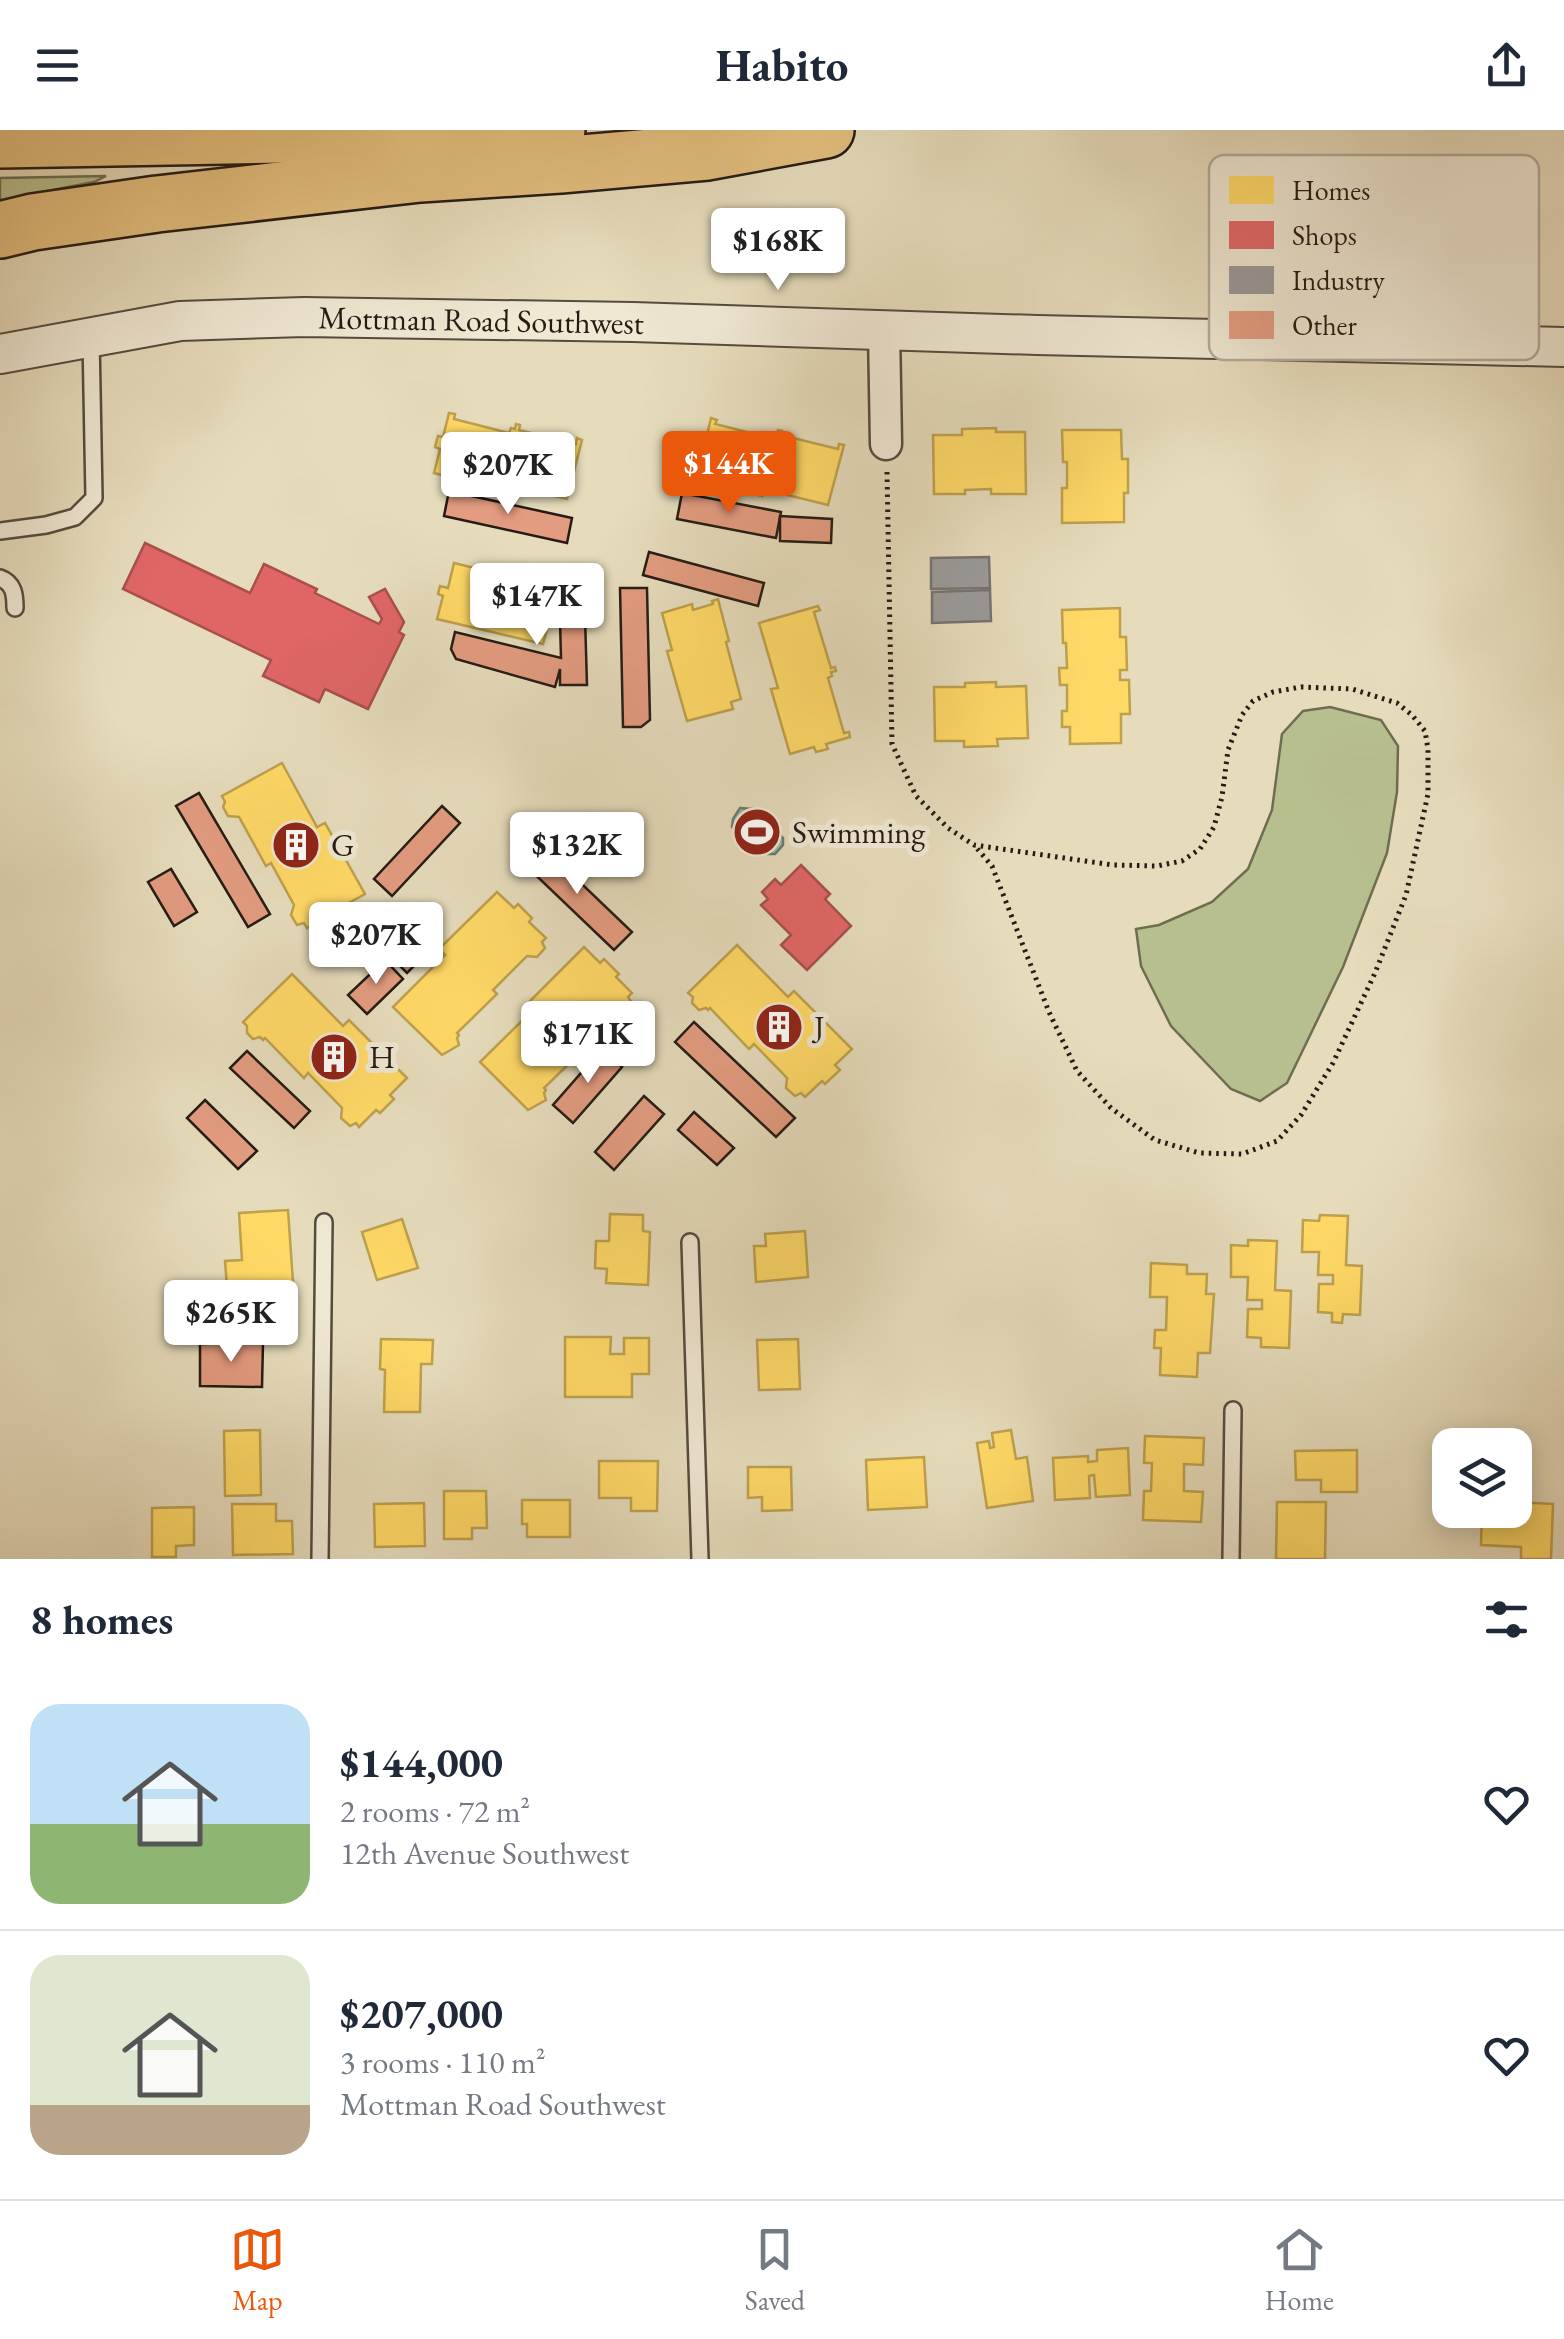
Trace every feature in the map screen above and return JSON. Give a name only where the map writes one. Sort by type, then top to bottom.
[{"type":"highway","points":[[0,140],[559,130]]},
{"type":"highway","points":[[0,230],[157,204],[318,185],[706,152],[826,130]]},
{"type":"highway","points":[[0,259],[318,185]]},
{"type":"street","name":"Mottman Road Southwest","points":[[0,354],[180,322],[304,317],[1209,338]]},
{"type":"street","points":[[884,330],[886,444]]},
{"type":"street","name":"Mottman Road Southwest","points":[[1539,345],[1564,346]]},
{"type":"lane","points":[[0,532],[74,517],[94,498],[92,338]]},
{"type":"lane","points":[[0,578],[14,591],[15,608]]},
{"type":"lane","points":[[320,1559],[324,1222]]},
{"type":"lane","points":[[690,1242],[700,1559]]},
{"type":"lane","points":[[1231,1559],[1233,1410]]},
{"type":"path","points":[[886,444],[892,744],[916,796],[948,828],[974,845],[992,866],[1049,1012],[1077,1070],[1110,1108],[1154,1140],[1200,1153],[1242,1154],[1277,1142],[1301,1115],[1333,1063],[1406,894],[1428,794],[1425,730],[1397,703],[1352,690],[1301,687],[1273,692],[1253,701],[1242,715],[1228,750],[1214,827],[1200,849],[1182,861],[1158,866],[1113,865],[974,845]]},
{"type":"green space","points":[[106,176],[94,182],[0,200],[0,178]]},
{"type":"green space","points":[[1330,707],[1381,720],[1398,746],[1397,792],[1387,853],[1343,967],[1287,1083],[1260,1101],[1231,1089],[1171,1026],[1141,966],[1136,929],[1159,925],[1212,902],[1248,869],[1272,810],[1282,734],[1303,711]]},
{"type":"water","name":"Swimming","points":[[740,808],[753,809],[783,838],[783,845],[775,854],[767,854],[732,827]]},
{"type":"building: Homes","points":[[449,413],[455,414],[454,419],[509,433],[516,424],[520,425],[519,430],[576,444],[577,438],[582,440],[567,499],[501,483],[500,490],[434,473],[440,449],[435,447],[438,436],[443,437]]},
{"type":"building: Homes","points":[[711,418],[717,420],[715,424],[771,438],[778,430],[781,435],[838,449],[839,444],[844,445],[828,505],[763,489],[762,496],[696,479],[702,455],[697,453],[700,441],[705,443]]},
{"type":"building: Homes","points":[[996,428],[996,432],[1025,432],[1026,494],[991,494],[991,489],[934,494],[933,435],[962,435],[962,429]]},
{"type":"building: Homes","points":[[1062,430],[1121,430],[1122,459],[1128,459],[1124,522],[1062,523],[1067,462],[1063,462]]},
{"type":"building: Homes","points":[[454,563],[554,587],[543,644],[437,619],[443,596],[438,594],[440,586],[448,588]]},
{"type":"building: Homes","points":[[718,599],[741,699],[731,702],[733,709],[687,721],[667,651],[672,650],[662,613],[692,604],[693,610]]},
{"type":"building: Homes","points":[[818,606],[820,610],[814,612],[831,668],[836,671],[828,678],[844,733],[849,732],[850,737],[826,744],[828,749],[816,752],[814,747],[790,754],[771,689],[778,688],[759,623]]},
{"type":"building: Homes","points":[[1120,608],[1120,637],[1126,637],[1127,670],[1120,670],[1120,680],[1129,680],[1130,714],[1121,714],[1121,743],[1070,744],[1070,727],[1062,727],[1062,711],[1067,711],[1067,685],[1060,685],[1059,668],[1067,668],[1062,610]]},
{"type":"building: Homes","points":[[996,682],[996,687],[1026,686],[1028,738],[997,739],[998,746],[964,747],[964,741],[935,741],[934,687]]},
{"type":"building: Homes","name":"G","points":[[282,763],[317,827],[325,823],[365,894],[345,905],[347,911],[330,920],[327,916],[307,928],[304,923],[297,925],[291,915],[294,905],[271,863],[266,866],[239,817],[228,816],[223,807],[222,796]]},
{"type":"building: Homes","points":[[497,892],[532,918],[529,922],[546,938],[542,942],[545,948],[537,957],[527,956],[493,990],[497,994],[457,1033],[459,1045],[442,1055],[393,1007],[445,955],[439,949]]},
{"type":"building: Homes","name":"J","points":[[737,945],[788,997],[794,991],[852,1049],[835,1065],[840,1070],[805,1097],[801,1093],[795,1096],[786,1088],[787,1078],[754,1044],[749,1049],[710,1008],[699,1010],[692,1003],[693,997],[688,993]]},
{"type":"building: Homes","points":[[584,947],[619,974],[616,977],[632,993],[628,997],[632,1003],[623,1012],[613,1011],[579,1045],[584,1049],[544,1088],[546,1100],[528,1110],[480,1062],[532,1011],[526,1005]]},
{"type":"building: Homes","name":"H","points":[[292,974],[343,1026],[349,1020],[407,1078],[390,1095],[394,1099],[359,1127],[356,1123],[350,1126],[341,1118],[342,1108],[308,1073],[304,1078],[265,1038],[253,1039],[247,1033],[243,1022]]},
{"type":"building: Homes","points":[[288,1210],[293,1282],[227,1287],[225,1261],[242,1260],[239,1213]]},
{"type":"building: Homes","points":[[610,1214],[643,1215],[643,1231],[650,1232],[648,1285],[606,1283],[607,1269],[595,1268],[596,1241],[609,1241]]},
{"type":"building: Homes","points":[[1320,1215],[1348,1216],[1346,1265],[1362,1266],[1360,1315],[1343,1314],[1342,1323],[1332,1322],[1332,1313],[1318,1312],[1319,1284],[1333,1284],[1333,1275],[1318,1275],[1319,1252],[1302,1252],[1303,1220],[1319,1221]]},
{"type":"building: Homes","points":[[402,1219],[418,1268],[377,1280],[362,1232]]},
{"type":"building: Homes","points":[[805,1231],[808,1277],[756,1282],[754,1246],[766,1246],[765,1234]]},
{"type":"building: Homes","points":[[1248,1240],[1277,1241],[1275,1290],[1291,1291],[1289,1348],[1261,1347],[1261,1338],[1247,1337],[1248,1309],[1262,1309],[1262,1300],[1247,1300],[1248,1277],[1231,1277],[1231,1245],[1248,1246]]},
{"type":"building: Homes","points":[[1151,1263],[1187,1265],[1187,1274],[1207,1274],[1206,1294],[1214,1294],[1210,1353],[1198,1353],[1197,1377],[1160,1375],[1161,1348],[1154,1348],[1155,1330],[1166,1330],[1167,1297],[1150,1297]]},
{"type":"building: Homes","points":[[565,1337],[611,1337],[610,1354],[624,1354],[624,1338],[649,1338],[649,1374],[632,1374],[632,1397],[565,1397]]},
{"type":"building: Homes","points":[[381,1339],[433,1340],[432,1364],[421,1364],[420,1412],[384,1412]]},
{"type":"building: Homes","points":[[798,1339],[800,1389],[759,1390],[757,1340]]},
{"type":"building: Homes","points":[[260,1430],[261,1495],[225,1496],[224,1431]]},
{"type":"building: Homes","points":[[1011,1430],[1016,1459],[1027,1457],[1033,1501],[987,1508],[977,1443],[989,1441],[990,1448],[994,1447],[992,1433]]},
{"type":"building: Homes","points":[[1145,1436],[1204,1438],[1203,1465],[1184,1464],[1184,1491],[1203,1492],[1201,1522],[1143,1520],[1144,1491],[1151,1491],[1152,1463],[1144,1463]]},
{"type":"building: Homes","points":[[1128,1448],[1130,1495],[1096,1497],[1094,1475],[1089,1476],[1090,1498],[1055,1500],[1053,1458],[1088,1456],[1088,1462],[1097,1461],[1097,1450]]},
{"type":"building: Homes","points":[[1357,1450],[1357,1492],[1321,1492],[1321,1480],[1296,1480],[1295,1451]]},
{"type":"building: Homes","points":[[924,1457],[927,1507],[868,1510],[866,1460]]},
{"type":"building: Homes","points":[[599,1461],[658,1461],[657,1511],[631,1511],[631,1498],[599,1498]]},
{"type":"building: Homes","points":[[748,1467],[791,1467],[792,1510],[762,1511],[762,1497],[748,1498]]},
{"type":"building: Homes","points":[[444,1491],[486,1491],[487,1528],[472,1528],[472,1539],[444,1539]]},
{"type":"building: Homes","points":[[522,1500],[570,1500],[570,1537],[527,1537],[527,1524],[522,1524]]},
{"type":"building: Homes","points":[[1277,1502],[1326,1502],[1325,1559],[1276,1559]]},
{"type":"building: Homes","points":[[424,1503],[425,1546],[375,1547],[374,1504]]},
{"type":"building: Homes","points":[[1532,1503],[1553,1504],[1551,1559],[1521,1559],[1521,1547],[1481,1545],[1481,1528],[1532,1528]]},
{"type":"building: Homes","points":[[232,1504],[276,1504],[276,1521],[292,1521],[293,1554],[233,1555]]},
{"type":"building: Homes","points":[[194,1507],[194,1545],[176,1546],[176,1557],[152,1557],[152,1508]]},
{"type":"building: Shops","points":[[145,543],[250,593],[264,564],[379,624],[382,619],[369,597],[385,589],[404,622],[399,632],[404,635],[368,709],[325,689],[319,702],[263,676],[271,660],[123,589]]},
{"type":"building: Shops","points":[[801,865],[830,894],[825,899],[851,926],[807,970],[781,945],[791,935],[761,905],[768,899],[762,892],[775,879],[781,885]]},
{"type":"building: Industry","points":[[989,557],[990,588],[931,589],[931,558]]},
{"type":"building: Industry","points":[[990,590],[991,621],[932,623],[932,592]]},
{"type":"building: Other","points":[[449,491],[572,518],[567,543],[444,516]]},
{"type":"building: Other","points":[[682,493],[781,512],[776,538],[677,519]]},
{"type":"building: Other","points":[[780,516],[832,519],[831,543],[780,541]]},
{"type":"building: Other","points":[[649,552],[764,583],[758,606],[643,575]]},
{"type":"building: Other","points":[[584,583],[587,685],[560,685],[560,669],[555,687],[456,659],[451,649],[455,632],[561,658],[559,584]]},
{"type":"building: Other","points":[[620,588],[647,588],[650,720],[641,727],[623,727]]},
{"type":"building: Other","points":[[199,793],[270,914],[248,927],[176,806]]},
{"type":"building: Other","points":[[442,806],[460,823],[392,896],[374,879]]},
{"type":"building: Other","points":[[540,844],[632,932],[614,950],[522,862]]},
{"type":"building: Other","points":[[171,869],[197,912],[174,926],[148,882]]},
{"type":"building: Other","points":[[417,928],[435,945],[407,973],[389,955]]},
{"type":"building: Other","points":[[385,960],[403,979],[367,1014],[348,995]]},
{"type":"building: Other","points":[[694,1022],[795,1118],[776,1137],[675,1042]]},
{"type":"building: Other","points":[[602,1049],[622,1067],[573,1123],[553,1105]]},
{"type":"building: Other","points":[[247,1051],[310,1111],[294,1128],[230,1068]]},
{"type":"building: Other","points":[[644,1096],[664,1114],[614,1170],[595,1152]]},
{"type":"building: Other","points":[[205,1100],[257,1151],[238,1169],[187,1118]]},
{"type":"building: Other","points":[[694,1112],[734,1148],[717,1165],[678,1130]]},
{"type":"building: Other","points":[[263,1343],[262,1387],[200,1386],[200,1344]]},
{"type":"place","name":"Swimming","points":[[757,832]]},
{"type":"place","name":"G","points":[[296,845]]},
{"type":"place","name":"J","points":[[779,1027]]},
{"type":"place","name":"H","points":[[334,1057]]}]
